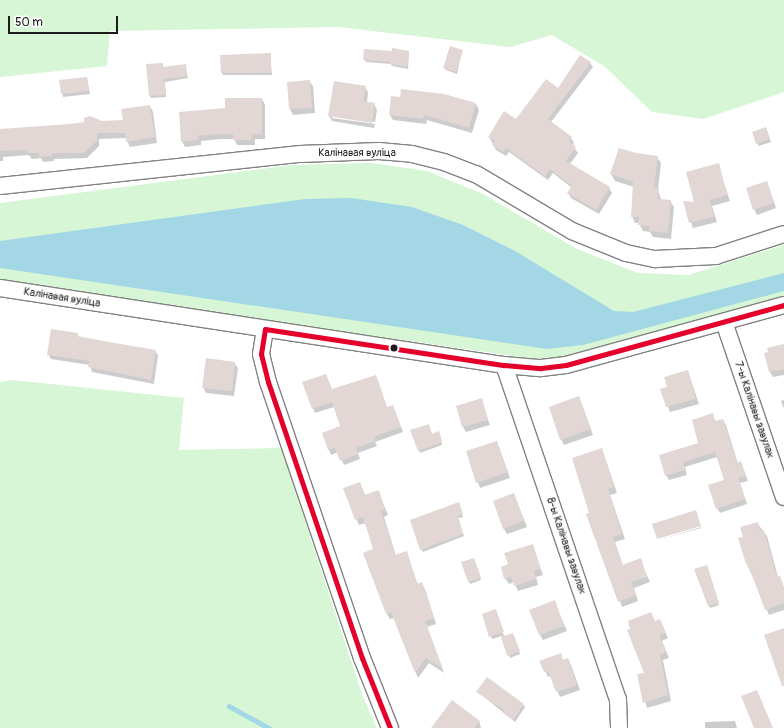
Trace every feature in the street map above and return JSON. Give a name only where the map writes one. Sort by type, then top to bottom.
[{"type":"street","name":"Калінавая вуліца","points":[[0,186],[300,154],[379,151],[418,156],[476,174],[572,231],[599,244],[633,255],[655,259],[716,256],[784,234]]},
{"type":"street","name":"Калінавая вуліца","points":[[0,288],[504,365],[541,368],[566,364],[784,305]]},
{"type":"street","name":"7-ы Калінавы завулак","points":[[724,322],[784,497]]},
{"type":"street","points":[[265,329],[261,354],[268,382],[362,658],[390,728]]},
{"type":"street","name":"8-ы Калінавы завулак","points":[[504,365],[618,699],[619,728]]},
{"type":"green space","points":[[0,0],[784,0],[784,92],[703,119],[652,112],[604,66],[552,35],[511,47],[338,27],[110,31],[107,66],[0,77]]},
{"type":"green space","points":[[371,163],[427,171],[483,194],[577,249],[638,273],[688,275],[784,245],[784,298],[569,356],[541,360],[0,282],[0,203],[292,165]]},
{"type":"green space","points":[[13,380],[184,398],[179,450],[281,448],[363,697],[377,728],[0,728],[0,382]]},
{"type":"water","points":[[351,198],[412,207],[463,225],[515,251],[614,311],[633,312],[784,273],[784,291],[583,345],[547,349],[0,268],[0,241],[305,199]]},
{"type":"building","points":[[450,46],[463,50],[456,72],[443,68]]},
{"type":"building","points":[[392,48],[409,51],[407,67],[390,64],[390,62],[363,60],[364,49],[392,51]]},
{"type":"building","points":[[271,53],[271,73],[221,73],[220,55]]},
{"type":"building","points":[[580,55],[591,62],[548,119],[572,137],[569,141],[576,147],[566,161],[610,187],[596,210],[567,193],[572,186],[550,169],[545,176],[506,148],[503,152],[492,145],[495,141],[488,137],[504,111],[516,119],[546,79],[558,88]]},
{"type":"building","points":[[163,63],[163,67],[186,64],[187,76],[164,79],[166,95],[149,96],[146,64]]},
{"type":"building","points":[[87,77],[89,91],[61,94],[59,80]]},
{"type":"building","points":[[310,80],[312,108],[289,109],[287,82]]},
{"type":"building","points":[[334,81],[366,86],[363,101],[375,103],[372,123],[328,116]]},
{"type":"building","points":[[401,89],[444,94],[476,103],[469,128],[424,115],[423,119],[389,115],[391,96],[400,97]]},
{"type":"building","points":[[225,98],[262,98],[262,134],[252,134],[252,140],[233,140],[233,134],[217,134],[198,136],[198,140],[181,142],[179,112],[225,108]]},
{"type":"building","points":[[150,105],[155,137],[126,142],[125,133],[97,133],[97,141],[84,153],[52,153],[52,156],[39,157],[39,153],[27,153],[27,150],[0,151],[0,129],[84,122],[84,118],[90,116],[102,121],[123,120],[121,109]]},
{"type":"building","points":[[766,127],[770,139],[756,144],[752,132]]},
{"type":"building","points":[[619,148],[636,153],[658,156],[654,188],[659,188],[658,199],[671,200],[668,233],[649,231],[649,226],[638,225],[639,217],[631,217],[633,182],[610,174]]},
{"type":"building","points":[[719,163],[727,195],[710,200],[714,217],[689,223],[683,201],[694,202],[686,172]]},
{"type":"building","points":[[767,181],[774,203],[753,210],[746,188]]},
{"type":"building","points":[[51,329],[78,333],[77,336],[156,350],[151,380],[88,367],[89,361],[47,355]]},
{"type":"building","points":[[784,344],[784,369],[769,372],[764,353],[768,352],[767,348]]},
{"type":"building","points":[[206,358],[235,362],[232,391],[202,388]]},
{"type":"building","points":[[688,370],[696,399],[666,407],[660,389],[667,387],[664,377]]},
{"type":"building","points":[[326,374],[332,389],[376,375],[387,407],[393,405],[401,427],[374,437],[375,441],[356,448],[358,454],[340,461],[335,448],[328,450],[322,433],[340,426],[332,402],[312,409],[302,382]]},
{"type":"building","points":[[579,396],[591,429],[560,440],[549,407]]},
{"type":"building","points":[[482,398],[488,420],[462,427],[456,406]]},
{"type":"building","points":[[713,413],[715,421],[723,419],[737,463],[741,461],[746,476],[738,478],[745,499],[716,509],[708,485],[724,480],[715,452],[683,462],[685,470],[665,476],[659,455],[698,443],[692,420]]},
{"type":"building","points":[[429,424],[432,434],[439,431],[442,442],[418,451],[410,430]]},
{"type":"building","points":[[497,441],[508,472],[476,483],[466,451]]},
{"type":"building","points":[[602,448],[614,487],[608,489],[622,534],[613,537],[622,565],[641,558],[647,577],[631,582],[636,595],[618,602],[586,514],[589,513],[572,458]]},
{"type":"building","points":[[360,482],[365,495],[379,490],[385,510],[381,511],[395,555],[407,551],[417,584],[422,582],[434,618],[425,621],[443,669],[426,658],[415,673],[391,612],[386,614],[363,553],[373,549],[363,517],[355,520],[343,488]]},
{"type":"building","points":[[514,493],[524,521],[503,529],[493,501]]},
{"type":"building","points":[[459,502],[463,514],[458,516],[463,534],[420,550],[410,520]]},
{"type":"building","points":[[696,510],[701,526],[657,539],[652,524]]},
{"type":"building","points":[[758,522],[760,531],[764,530],[777,577],[780,576],[784,587],[784,603],[765,610],[748,564],[746,564],[738,538],[743,537],[740,527]]},
{"type":"building","points":[[533,544],[541,569],[534,571],[536,579],[514,586],[511,577],[504,579],[501,567],[508,564],[504,553]]},
{"type":"building","points":[[474,558],[481,578],[468,582],[461,562]]},
{"type":"building","points":[[707,565],[719,603],[708,606],[694,569]]},
{"type":"building","points":[[555,600],[564,626],[539,635],[529,610]]},
{"type":"building","points":[[496,609],[504,632],[489,637],[482,614]]},
{"type":"building","points":[[651,612],[655,621],[660,619],[666,633],[659,635],[666,652],[660,655],[668,695],[643,703],[637,674],[644,673],[627,630],[630,629],[628,621]]},
{"type":"building","points":[[784,628],[784,686],[782,686],[764,635]]},
{"type":"building","points":[[513,633],[520,651],[507,656],[501,637]]},
{"type":"building","points":[[561,653],[563,660],[568,658],[577,685],[556,692],[548,671],[544,672],[539,661]]},
{"type":"building","points":[[487,677],[524,704],[513,720],[502,712],[504,710],[476,692]]},
{"type":"building","points":[[757,690],[773,728],[754,728],[741,696]]},
{"type":"building","points":[[452,700],[480,721],[474,728],[431,728]]},
{"type":"waterway","points":[[229,706],[269,728]]},
{"type":"transit line","points":[[390,728],[362,658],[268,382],[261,354],[265,329],[504,365],[541,368],[566,365],[784,305]]}]
